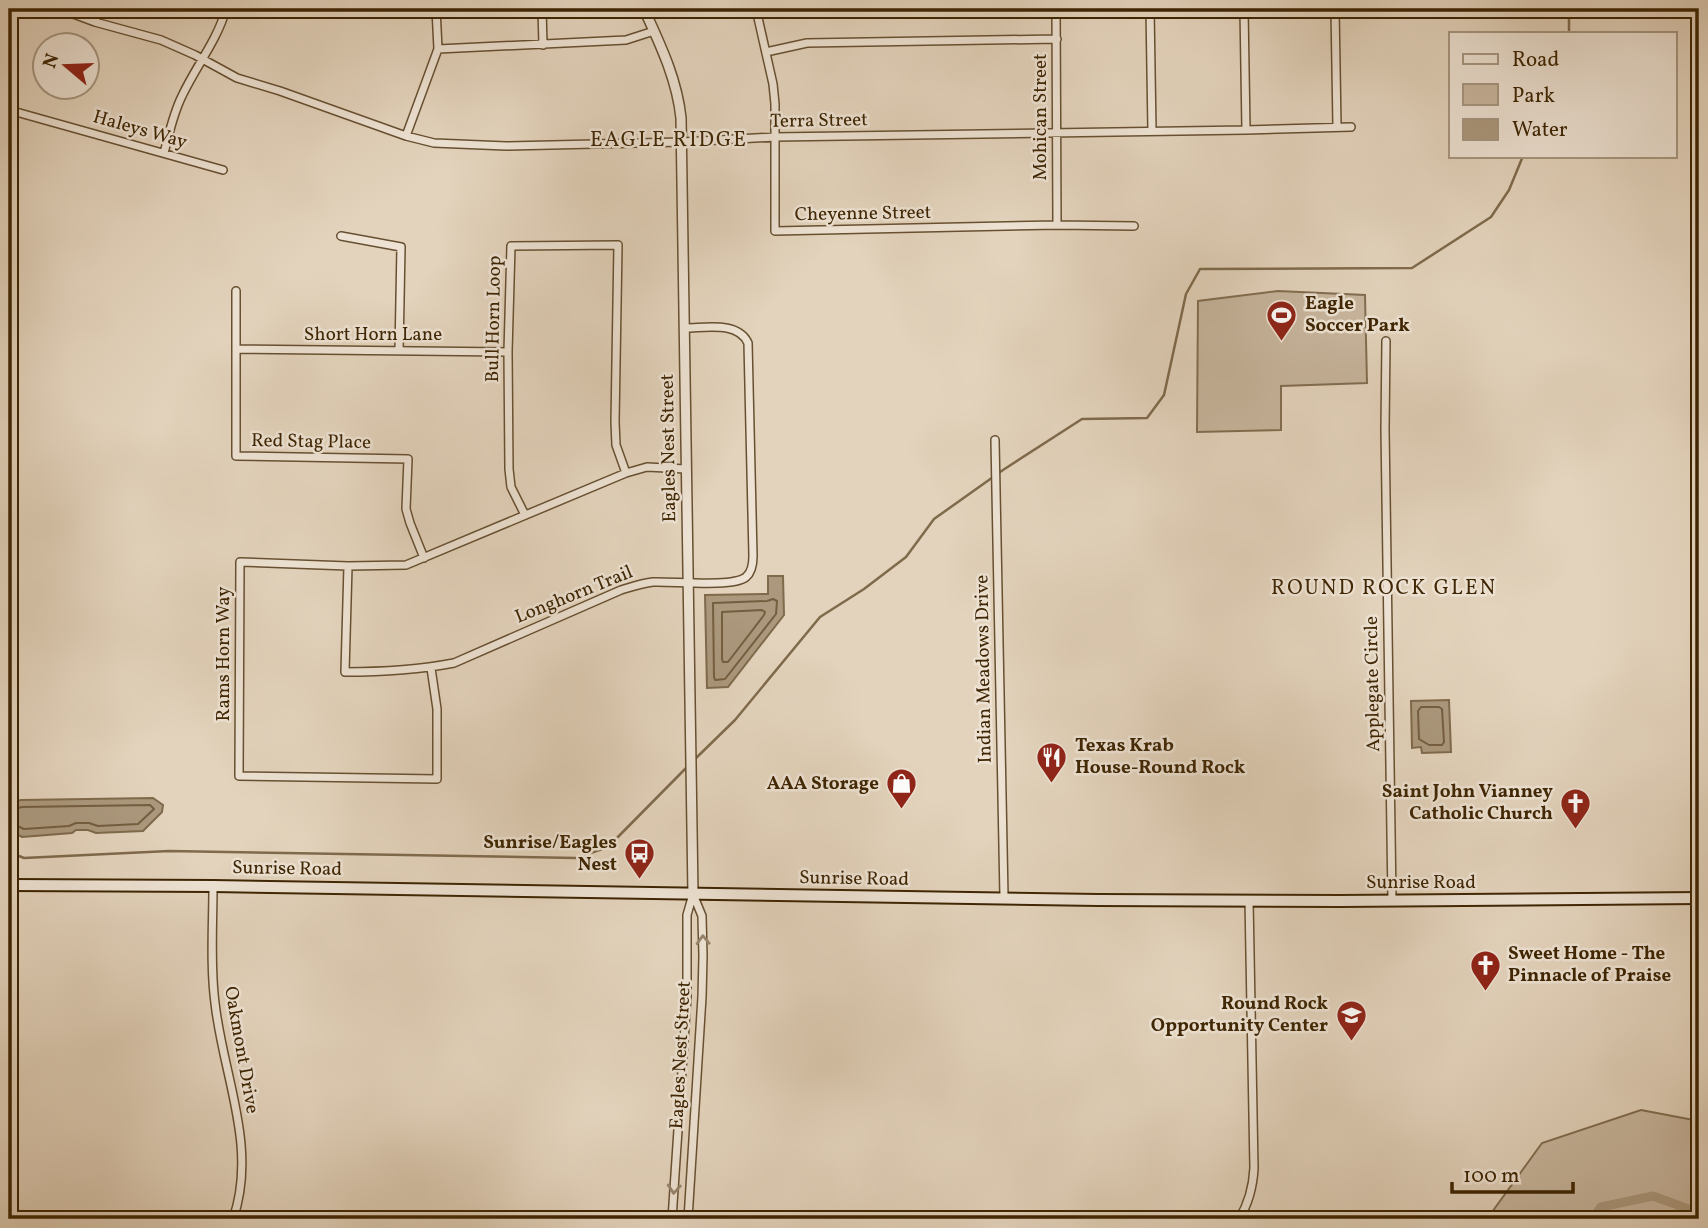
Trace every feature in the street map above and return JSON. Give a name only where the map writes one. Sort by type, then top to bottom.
[{"type":"main road","name":"Sunrise Road","points":[[9,885],[1098,900],[1699,898]]},
{"type":"street","name":"Terra Street","points":[[60,9],[95,22],[161,40],[237,78],[433,143],[470,146],[682,142],[775,137],[1351,127]]},
{"type":"street","points":[[95,22],[99,9]]},
{"type":"street","points":[[164,153],[181,97],[217,33],[226,9]]},
{"type":"street","points":[[406,136],[438,49],[436,9]]},
{"type":"street","points":[[542,9],[543,45]]},
{"type":"street","name":"Eagles Nest Street","points":[[644,9],[677,90],[682,142],[693,894],[687,915],[687,996],[672,1219]]},
{"type":"street","name":"Cheyenne Street","points":[[755,9],[773,84],[775,104],[775,231],[1134,226]]},
{"type":"street","name":"Mohican Street","points":[[1056,9],[1057,225]]},
{"type":"street","points":[[1150,9],[1152,131]]},
{"type":"street","points":[[1244,9],[1246,130]]},
{"type":"street","points":[[1335,9],[1337,126]]},
{"type":"street","points":[[438,49],[626,40],[654,31]]},
{"type":"street","points":[[766,52],[807,43],[1056,39]]},
{"type":"street","name":"Haleys Way","points":[[9,110],[223,170]]},
{"type":"street","points":[[341,236],[401,247],[399,351]]},
{"type":"street","name":"Bull Horn Loop","points":[[525,515],[511,487],[509,469],[511,246],[618,245],[615,422],[616,445],[626,472]]},
{"type":"street","name":"Red Stag Place","points":[[236,291],[236,456],[408,459],[407,509],[424,558]]},
{"type":"street","name":"Longhorn Trail","points":[[348,566],[345,672],[397,671],[454,663],[628,588],[651,582],[732,582],[749,573],[753,556],[748,343],[745,335],[738,330],[685,328]]},
{"type":"street","name":"Applegate Circle","points":[[1386,341],[1392,900]]},
{"type":"street","name":"Short Horn Lane","points":[[237,349],[508,352]]},
{"type":"street","name":"Indian Meadows Drive","points":[[995,440],[1004,897]]},
{"type":"street","name":"Rams Horn Way","points":[[431,668],[437,709],[437,779],[239,776],[240,562],[406,565],[626,472],[647,467],[686,469]]},
{"type":"street","name":"Oakmont Drive","points":[[213,886],[214,1000],[242,1142],[242,1184],[233,1219]]},
{"type":"street","name":"Eagles Nest Street","points":[[688,1219],[703,956],[702,916],[693,894]]},
{"type":"street","points":[[1239,1219],[1248,1203],[1254,1168],[1249,900]]},
{"type":"green space","name":"Eagle Soccer Park","points":[[1278,291],[1365,295],[1367,383],[1281,386],[1281,430],[1197,432],[1198,301]]},
{"type":"green space","points":[[1641,1110],[1699,1121],[1699,1219],[1487,1219],[1542,1143]]},
{"type":"water","points":[[768,576],[783,576],[784,615],[728,687],[707,688],[705,595],[768,594]]},
{"type":"water","points":[[1449,700],[1451,752],[1422,753],[1421,747],[1412,748],[1411,701]]},
{"type":"water","points":[[153,798],[163,805],[162,812],[143,831],[96,833],[76,830],[72,833],[22,837],[9,830],[9,803],[21,800]]},
{"type":"waterway","points":[[1569,9],[1569,32]]},
{"type":"waterway","points":[[694,760],[735,720],[820,617],[864,589],[906,557],[934,519],[1082,419],[1147,418],[1164,395],[1186,294],[1200,269],[1412,268],[1491,217],[1509,190],[1522,158]]},
{"type":"waterway","points":[[9,852],[24,858],[169,851],[576,858],[608,847],[689,765]]},
{"type":"waterway","points":[[1592,1219],[1601,1207],[1653,1196],[1699,1213]]},
{"type":"place","name":"Eagle Soccer Park","points":[[1282,342]]},
{"type":"place","name":"Texas Krab House-Round Rock","points":[[1052,784]]},
{"type":"place","name":"AAA Storage","points":[[902,811]]},
{"type":"place","name":"Saint John Vianney Catholic Church","points":[[1576,830]]},
{"type":"place","name":"Sunrise/Eagles Nest","points":[[640,881]]},
{"type":"place","name":"Sweet Home - The Pinnacle of Praise","points":[[1485,992]]},
{"type":"place","name":"Round Rock Opportunity Center","points":[[1351,1042]]},
{"type":"district","name":"EAGLE RIDGE","points":[[669,140]]},
{"type":"district","name":"ROUND ROCK GLEN","points":[[1384,588]]}]
